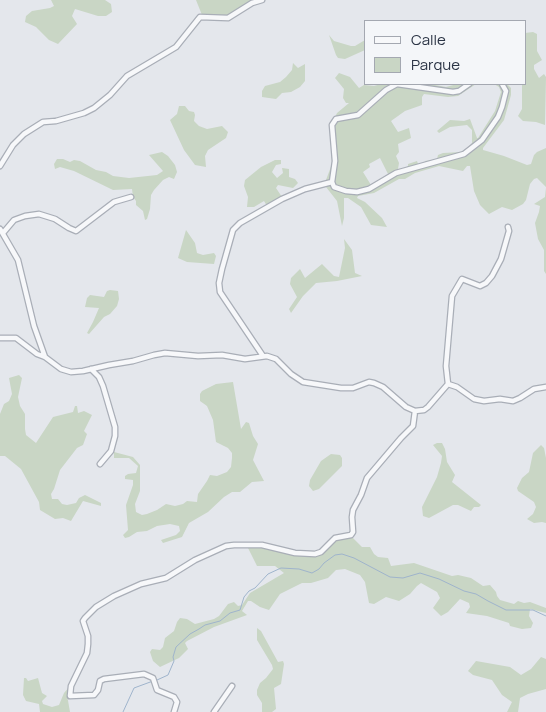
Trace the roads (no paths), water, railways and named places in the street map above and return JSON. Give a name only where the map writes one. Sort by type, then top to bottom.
[{"type":"street","points":[[0,166],[13,145],[24,134],[43,122],[56,121],[94,108],[128,76],[176,47],[200,17],[228,18],[252,3],[262,0]]},
{"type":"street","points":[[395,85],[386,90],[358,115],[336,119],[332,126],[335,161],[332,182],[334,187],[346,191],[363,191],[396,173],[464,154],[482,140],[498,116],[506,91],[503,85]]},
{"type":"street","points":[[404,85],[453,92],[459,91],[468,85]]},
{"type":"street","points":[[263,356],[220,292],[219,283],[233,230],[240,223],[282,199],[305,189],[332,182]]},
{"type":"street","points":[[45,357],[34,326],[18,260],[2,231],[14,220],[39,214],[56,219],[76,231],[114,202],[131,197]]},
{"type":"street","points":[[0,338],[16,338],[64,371],[76,372],[165,353],[198,356],[222,355],[245,359],[263,356],[276,359],[291,374],[303,382],[341,388],[353,388],[369,382],[374,383],[382,387],[406,407],[415,411],[424,410],[448,384],[446,366],[452,296],[462,279],[480,286],[486,283],[492,276],[501,259],[509,231],[508,227]]},
{"type":"street","points":[[92,369],[99,377],[103,386],[115,427],[111,451],[100,464]]},
{"type":"street","points":[[448,384],[457,387],[474,399],[484,401],[500,399],[513,401],[534,389],[546,387]]},
{"type":"street","points":[[174,712],[177,702],[174,697],[157,690],[153,678],[144,674],[104,679],[100,681],[98,690],[94,694],[70,696],[73,679],[87,653],[88,636],[83,621],[85,618],[96,607],[114,596],[141,584],[166,578],[195,560],[226,546],[262,545],[294,553],[316,554],[327,547],[335,538],[351,535],[353,532],[353,510],[363,491],[367,478],[413,426],[415,411]]},
{"type":"street","points":[[214,712],[232,686]]},
{"type":"waterway","points":[[157,680],[168,675],[174,661],[173,657],[176,647],[190,634],[205,625],[220,621],[230,613],[240,610],[244,597],[268,574],[281,568],[299,569],[312,573],[335,555],[342,554],[354,558],[390,577],[403,578],[420,573],[476,594],[506,610],[533,610],[546,616]]},
{"type":"waterway","points":[[123,712],[134,688],[153,681]]}]
